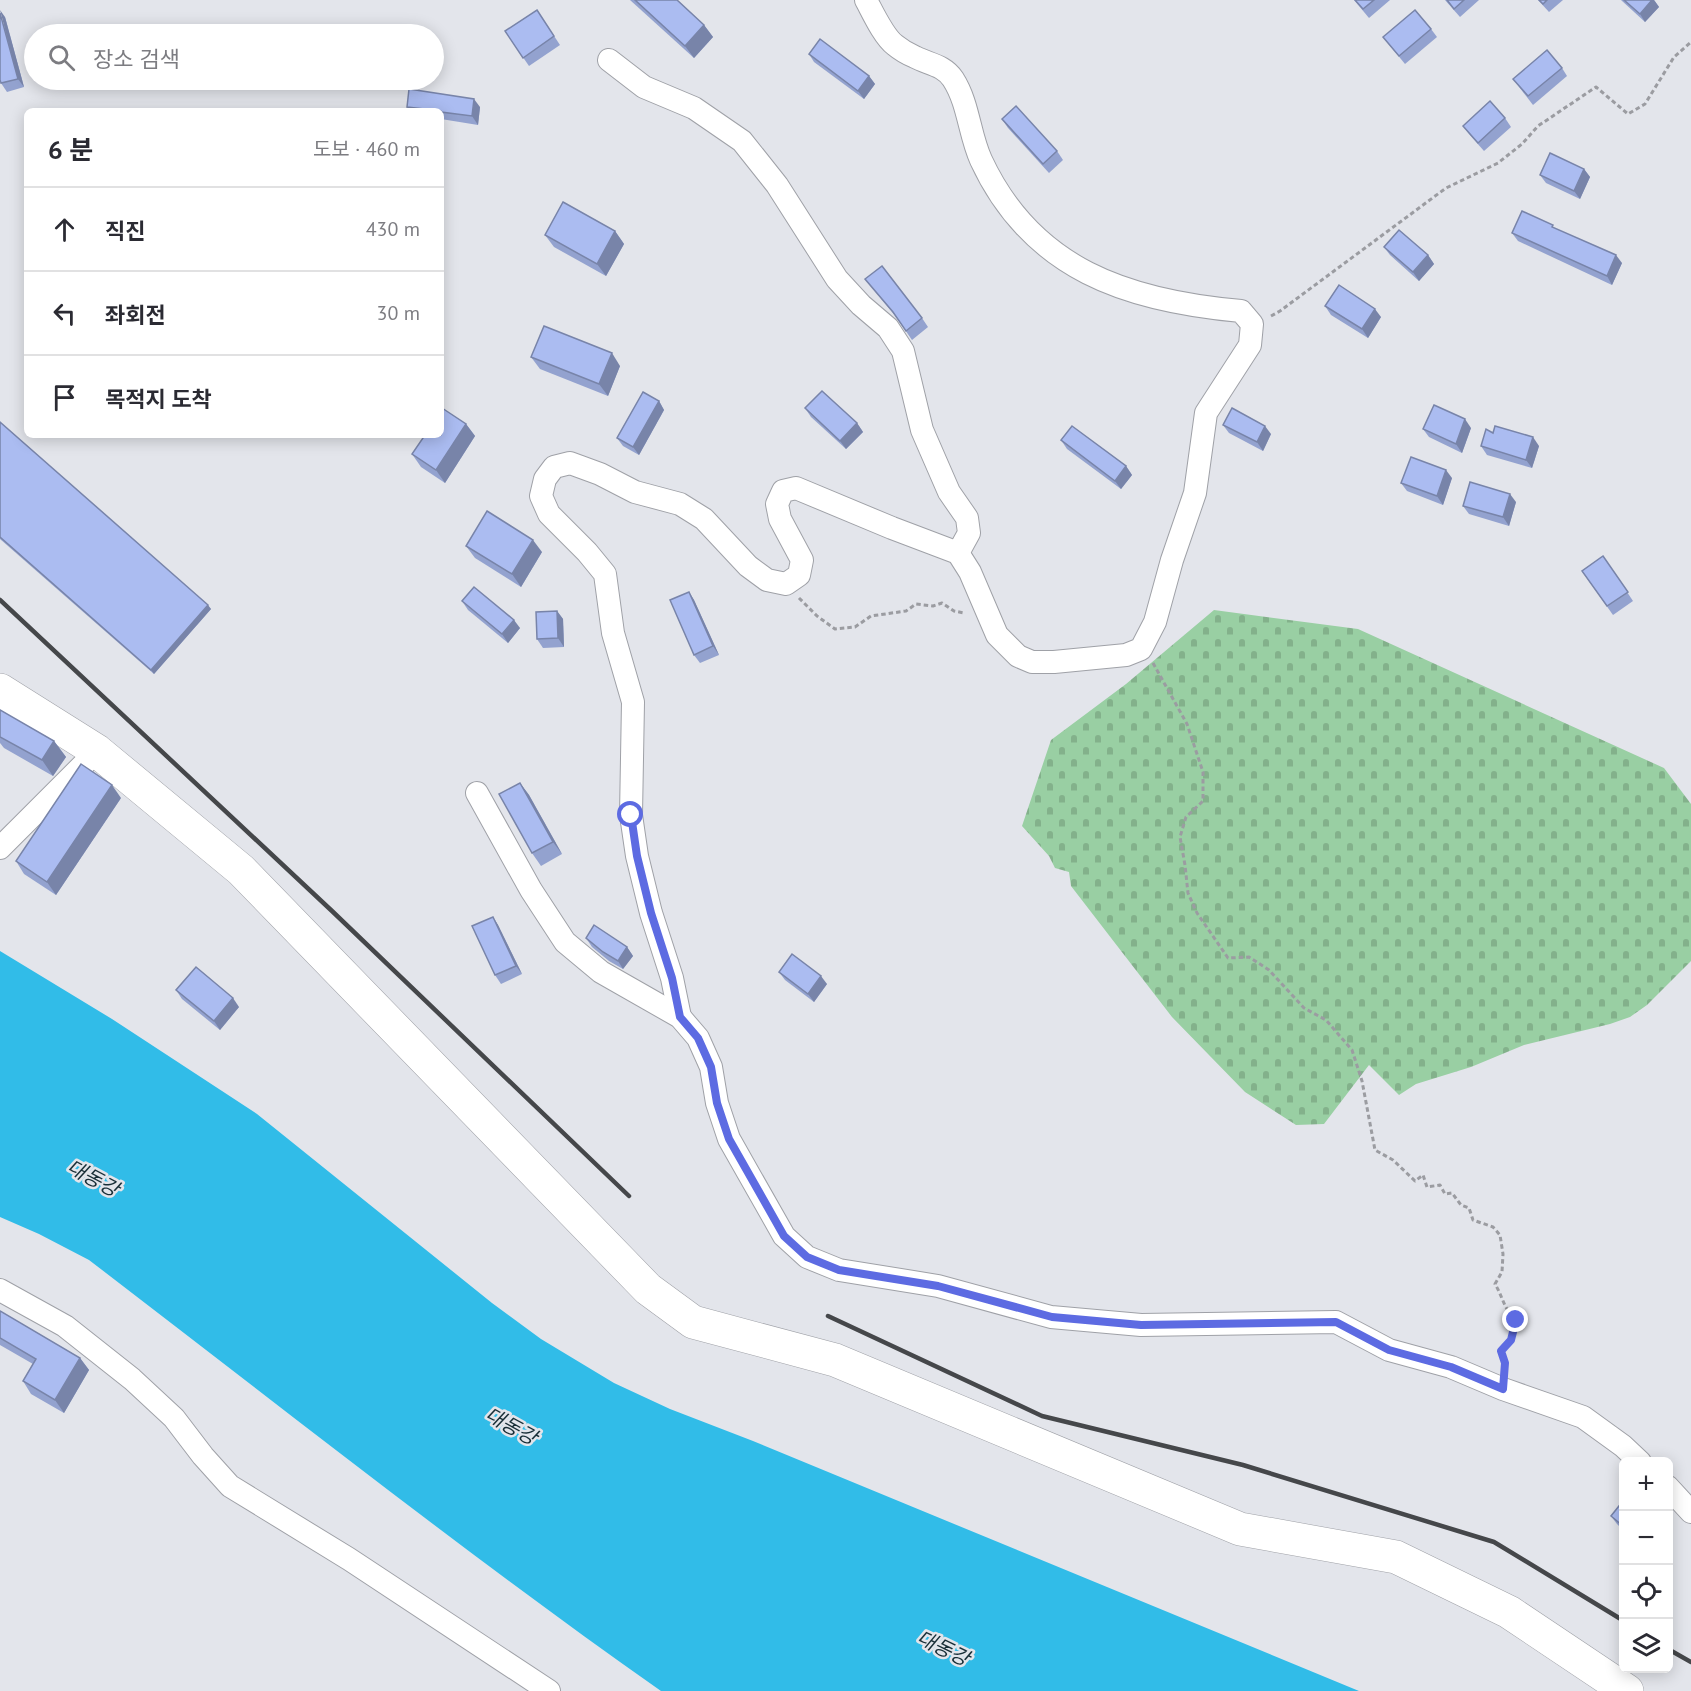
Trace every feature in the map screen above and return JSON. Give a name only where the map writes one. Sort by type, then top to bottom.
[{"type":"main road","points":[[0,690],[97,751],[242,870],[648,1288],[693,1322],[835,1360],[1240,1528],[1396,1557],[1509,1612],[1627,1691]]},
{"type":"street","points":[[680,1017],[672,978],[651,913],[637,856],[631,815],[633,702],[613,633],[605,574],[587,552],[549,514],[541,496],[545,479],[554,467],[570,463],[600,474],[635,492],[680,504],[704,519],[748,566],[767,580],[786,584],[799,575],[802,560],[780,519],[777,504],[783,491],[796,488],[892,528],[958,552],[970,572],[996,635],[1018,656],[1032,662],[1054,662],[1126,655],[1141,649],[1155,622],[1172,560],[1195,493],[1206,413],[1250,345],[1252,324],[1241,311],[1155,297],[1116,286],[1082,271],[1047,249],[1021,222],[982,162],[974,144],[963,95],[951,76],[934,63],[916,58],[893,44],[866,0]]},
{"type":"street","points":[[609,60],[644,87],[694,108],[742,141],[777,185],[837,279],[888,328],[903,351],[922,430],[949,492],[967,518],[969,533],[958,552]]},
{"type":"street","points":[[0,848],[97,751]]},
{"type":"street","points":[[477,793],[531,890],[565,942],[601,972],[680,1017],[698,1038],[711,1067],[717,1103],[729,1139],[784,1236],[807,1257],[839,1270],[947,1288],[1052,1317],[1141,1325],[1336,1322],[1389,1350],[1451,1367],[1503,1389],[1583,1417],[1635,1457]]},
{"type":"street","points":[[0,1290],[65,1326],[132,1378],[174,1418],[230,1486],[349,1558],[549,1691]]},
{"type":"street","points":[[1673,1492],[1691,1512]]},
{"type":"path","points":[[1252,324],[1280,312],[1446,188],[1498,163],[1522,144],[1538,126],[1596,87],[1628,114],[1645,104],[1674,57],[1691,42]]},
{"type":"path","points":[[786,584],[817,616],[835,629],[855,627],[871,616],[906,611],[916,604],[933,606],[942,603],[954,611],[963,611],[970,624],[996,635]]},
{"type":"path","points":[[1141,649],[1154,664],[1187,724],[1203,772],[1203,801],[1186,817],[1180,837],[1188,893],[1197,913],[1228,958],[1249,957],[1269,970],[1304,1008],[1326,1020],[1352,1050],[1362,1081],[1375,1150],[1393,1160],[1415,1181],[1423,1175],[1427,1187],[1440,1185],[1445,1194],[1452,1193],[1461,1205],[1469,1208],[1473,1220],[1493,1227],[1500,1235],[1503,1254],[1502,1272],[1495,1284],[1502,1295],[1506,1311],[1516,1320],[1511,1340],[1501,1351],[1505,1363],[1503,1389]]},
{"type":"green space","points":[[1214,610],[1358,629],[1664,768],[1691,804],[1691,961],[1647,1005],[1630,1017],[1524,1045],[1471,1067],[1416,1084],[1399,1095],[1369,1065],[1324,1124],[1296,1125],[1245,1092],[1172,1017],[1071,886],[1069,872],[1055,868],[1049,856],[1022,826],[1051,740],[1126,684]]},
{"type":"water","name":"대동강","points":[[0,951],[112,1019],[257,1114],[492,1303],[541,1339],[614,1383],[670,1409],[753,1441],[1359,1691],[661,1691],[444,1533],[89,1260],[0,1217]]},
{"type":"building","points":[[635,0],[677,0],[704,25],[685,46]]},
{"type":"building","points":[[1355,0],[1374,0],[1363,9]]},
{"type":"building","points":[[1447,0],[1464,0],[1454,9]]},
{"type":"building","points":[[1624,0],[1652,0],[1640,14]]},
{"type":"building","points":[[537,10],[554,36],[523,58],[505,31]]},
{"type":"building","points":[[1415,10],[1431,29],[1399,56],[1383,37]]},
{"type":"building","points":[[0,13],[18,79],[1,83],[0,80]]},
{"type":"building","points":[[820,39],[869,76],[858,91],[809,54]]},
{"type":"building","points":[[1547,50],[1562,68],[1528,96],[1513,79]]},
{"type":"building","points":[[409,90],[474,99],[472,116],[444,112],[444,108],[407,107]]},
{"type":"building","points":[[1490,101],[1505,118],[1478,143],[1463,126]]},
{"type":"building","points":[[1016,106],[1057,151],[1043,164],[1002,119]]},
{"type":"building","points":[[1550,153],[1584,169],[1574,191],[1540,175]]},
{"type":"building","points":[[563,202],[615,231],[597,264],[545,235]]},
{"type":"building","points":[[1522,211],[1616,255],[1607,276],[1512,233]]},
{"type":"building","points":[[1399,230],[1428,255],[1413,272],[1384,247]]},
{"type":"building","points":[[882,266],[922,318],[906,331],[865,279]]},
{"type":"building","points":[[1339,285],[1375,309],[1362,329],[1325,306]]},
{"type":"building","points":[[544,326],[612,353],[599,384],[531,357]]},
{"type":"building","points":[[822,391],[857,423],[840,441],[805,408]]},
{"type":"building","points":[[643,392],[659,401],[633,447],[617,438]]},
{"type":"building","points":[[1434,405],[1465,419],[1456,444],[1423,429]]},
{"type":"building","points":[[1232,408],[1265,426],[1257,442],[1223,425]]},
{"type":"building","points":[[444,409],[466,424],[436,470],[412,454],[423,438],[444,438]]},
{"type":"building","points":[[0,422],[208,605],[151,670],[0,537]]},
{"type":"building","points":[[1072,426],[1126,466],[1115,481],[1061,440]]},
{"type":"building","points":[[1495,426],[1533,437],[1526,460],[1481,446],[1486,429],[1493,433]]},
{"type":"building","points":[[1411,457],[1446,470],[1437,496],[1401,483]]},
{"type":"building","points":[[1470,482],[1510,494],[1503,517],[1463,506]]},
{"type":"building","points":[[487,511],[533,540],[512,574],[466,546]]},
{"type":"building","points":[[1603,556],[1628,592],[1607,606],[1582,571]]},
{"type":"building","points":[[474,587],[514,620],[502,634],[462,601]]},
{"type":"building","points":[[689,592],[713,646],[694,655],[670,600]]},
{"type":"building","points":[[557,611],[558,638],[537,639],[536,612]]},
{"type":"building","points":[[0,710],[54,741],[42,760],[0,737]]},
{"type":"building","points":[[81,764],[112,785],[47,882],[16,861]]},
{"type":"building","points":[[520,783],[553,842],[532,853],[499,794]]},
{"type":"building","points":[[493,917],[516,966],[495,975],[472,926]]},
{"type":"building","points":[[594,925],[627,947],[618,961],[586,938]]},
{"type":"building","points":[[792,954],[821,976],[808,994],[779,972]]},
{"type":"building","points":[[196,967],[233,998],[214,1021],[176,990]]},
{"type":"building","points":[[0,1311],[80,1358],[55,1400],[23,1381],[36,1359],[0,1338]]},
{"type":"building","points":[[1619,1506],[1619,1523],[1611,1516]]},
{"type":"railway","points":[[0,600],[332,911],[629,1196]]},
{"type":"railway","points":[[828,1316],[1042,1416],[1243,1465],[1494,1542],[1621,1619]]},
{"type":"railway","points":[[1673,1652],[1691,1662]]},
{"type":"route","points":[[631,815],[637,856],[651,913],[672,978],[680,1017],[698,1038],[711,1067],[717,1103],[729,1139],[784,1236],[807,1257],[839,1270],[938,1286],[1052,1317],[1141,1325],[1336,1322],[1389,1350],[1451,1367],[1503,1389],[1505,1363],[1501,1351],[1511,1340],[1516,1320]]}]
